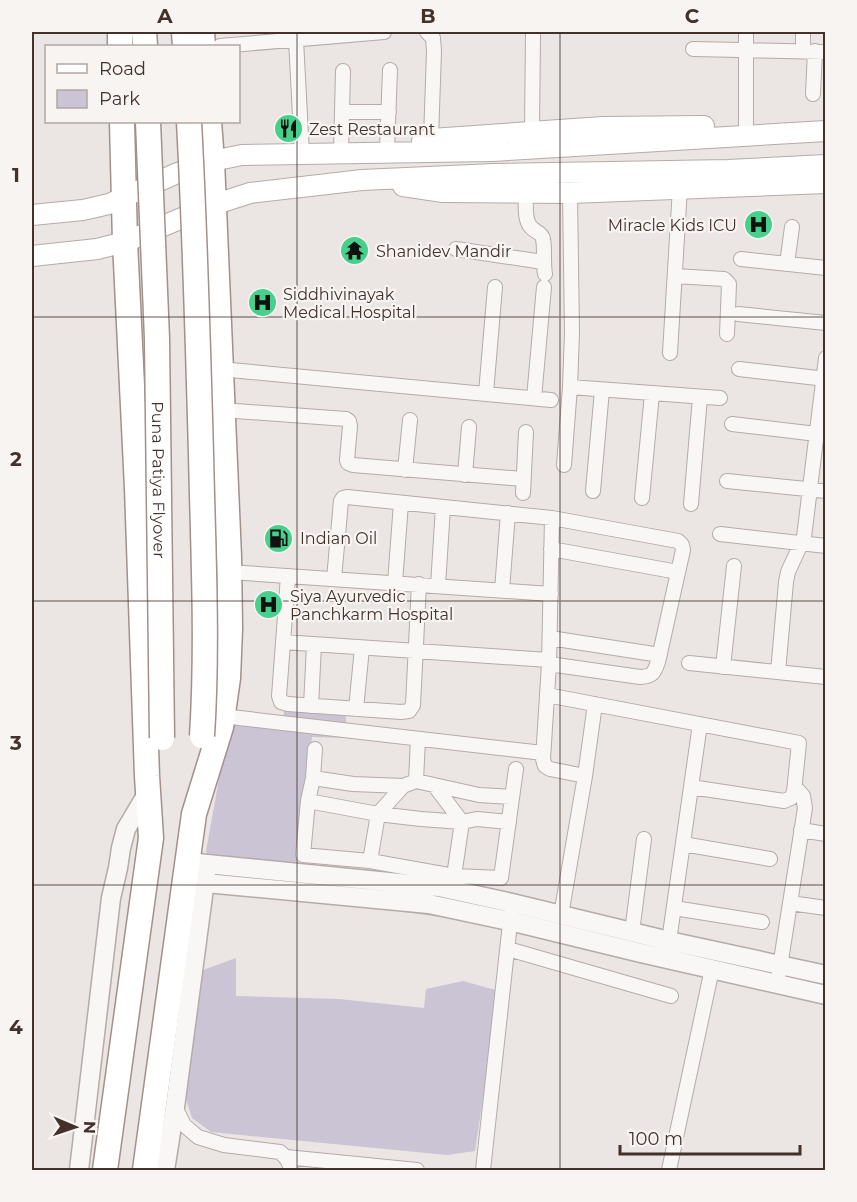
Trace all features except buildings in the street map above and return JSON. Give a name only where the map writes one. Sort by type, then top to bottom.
[{"type":"highway","points":[[105,1170],[151,838],[124,242],[122,123]]},
{"type":"highway","name":"Puna Patiya Flyover","points":[[148,123],[157,339],[162,738],[151,838]]},
{"type":"highway","points":[[145,1170],[172,1045],[196,873],[194,814],[205,694],[204,556],[189,123]]},
{"type":"highway","points":[[194,814],[221,727],[228,678],[230,639],[209,123]]},
{"type":"main road","points":[[366,153],[431,139],[603,127],[723,126],[825,121]]},
{"type":"main road","points":[[32,215],[83,210],[109,204],[175,174],[212,161],[243,155],[492,151],[825,131]]},
{"type":"main road","points":[[32,256],[97,249],[124,242],[213,205],[250,194],[362,180],[494,174],[728,170],[825,165]]},
{"type":"main road","points":[[362,180],[443,192],[526,193],[825,183]]},
{"type":"street","points":[[233,45],[384,32]]},
{"type":"street","points":[[427,32],[433,38],[434,51],[431,139]]},
{"type":"street","points":[[532,132],[533,32]]},
{"type":"street","points":[[746,32],[747,124]]},
{"type":"street","points":[[803,32],[814,51],[813,94]]},
{"type":"street","points":[[296,40],[302,154]]},
{"type":"street","points":[[693,49],[814,51]]},
{"type":"street","points":[[341,153],[343,70]]},
{"type":"street","points":[[387,149],[390,70]]},
{"type":"street","points":[[342,112],[389,112]]},
{"type":"street","points":[[670,353],[680,188]]},
{"type":"street","points":[[526,193],[527,224],[541,234],[543,239],[544,274],[534,398]]},
{"type":"street","points":[[564,465],[570,387],[572,302],[570,193]]},
{"type":"street","points":[[787,264],[792,227]]},
{"type":"street","points":[[456,249],[544,274]]},
{"type":"street","points":[[741,259],[825,268]]},
{"type":"street","points":[[675,276],[727,281],[729,284],[727,334]]},
{"type":"street","points":[[486,393],[495,287]]},
{"type":"street","points":[[738,314],[825,323]]},
{"type":"street","points":[[778,672],[786,582],[788,572],[804,537],[809,490],[821,434],[825,358]]},
{"type":"street","points":[[220,369],[551,400]]},
{"type":"street","points":[[739,369],[824,379]]},
{"type":"street","points":[[570,387],[720,398]]},
{"type":"street","points":[[593,491],[602,390]]},
{"type":"street","points":[[642,498],[652,394]]},
{"type":"street","points":[[691,504],[700,397]]},
{"type":"street","points":[[222,410],[346,419],[350,426],[346,460],[353,465],[465,475],[523,486],[526,432]]},
{"type":"street","points":[[405,470],[410,420]]},
{"type":"street","points":[[732,424],[821,434]]},
{"type":"street","points":[[465,475],[469,427]]},
{"type":"street","points":[[728,481],[825,491]]},
{"type":"street","points":[[283,642],[549,662],[640,677],[648,676],[654,673],[660,655],[683,550],[682,544],[678,541],[552,518],[347,497],[341,501],[334,579]]},
{"type":"street","points":[[395,583],[401,503]]},
{"type":"street","points":[[438,586],[443,507]]},
{"type":"street","points":[[502,590],[508,513]]},
{"type":"street","points":[[552,518],[550,638],[543,759],[544,766],[550,769],[585,776]]},
{"type":"street","points":[[720,534],[825,546]]},
{"type":"street","points":[[551,549],[678,572]]},
{"type":"street","points":[[723,667],[734,566]]},
{"type":"street","points":[[229,572],[551,594]]},
{"type":"street","points":[[288,576],[279,696],[281,702],[401,712],[409,711],[413,705],[419,584]]},
{"type":"street","points":[[550,638],[660,655]]},
{"type":"street","points":[[311,706],[314,645]]},
{"type":"street","points":[[356,709],[362,648]]},
{"type":"street","points":[[689,663],[825,677]]},
{"type":"street","points":[[547,695],[799,743],[794,792],[791,798],[784,801],[691,787]]},
{"type":"street","points":[[561,915],[595,704]]},
{"type":"street","points":[[222,716],[543,753]]},
{"type":"street","points":[[667,950],[700,724]]},
{"type":"street","points":[[370,861],[378,814],[409,783],[418,739]]},
{"type":"street","points":[[315,749],[303,855],[370,861],[454,876],[501,878],[516,769]]},
{"type":"street","points":[[313,778],[353,784],[434,785],[479,795],[512,797]]},
{"type":"street","points":[[434,785],[462,822],[454,876]]},
{"type":"street","points":[[776,984],[806,808],[803,796],[795,787]]},
{"type":"street","points":[[79,1170],[111,898],[126,829],[148,792]]},
{"type":"street","points":[[308,801],[378,814],[421,819],[462,822],[477,819],[509,822]]},
{"type":"street","points":[[801,830],[825,834]]},
{"type":"street","points":[[632,932],[644,839]]},
{"type":"street","points":[[683,844],[770,858]]},
{"type":"street","points":[[196,873],[439,887],[632,932],[712,969],[825,995]]},
{"type":"street","points":[[196,873],[429,904],[667,950],[780,966],[825,975]]},
{"type":"street","points":[[483,1170],[512,903]]},
{"type":"street","points":[[790,903],[825,908]]},
{"type":"street","points":[[674,908],[762,922]]},
{"type":"street","points":[[508,949],[671,996]]},
{"type":"street","points":[[669,1170],[712,969]]},
{"type":"street","points":[[165,1170],[175,1107],[172,1045]]},
{"type":"street","points":[[175,1107],[184,1125],[198,1137],[224,1145],[280,1152],[286,1157],[291,1170]]},
{"type":"street","points":[[286,1157],[417,1170]]},
{"type":"green space","points":[[285,708],[345,711],[348,738],[312,737],[294,878],[457,896],[454,919],[370,907],[219,894],[206,851],[229,724],[280,730]]},
{"type":"green space","points":[[236,958],[236,996],[339,999],[424,1008],[426,989],[463,981],[499,991],[475,1151],[447,1155],[211,1132],[192,1118],[185,1096],[195,1006],[203,970]]},
{"type":"place","name":"Zest Restaurant","points":[[288,129]]},
{"type":"place","name":"Miracle Kids ICU","points":[[758,225]]},
{"type":"place","name":"Shanidev Mandir","points":[[355,251]]},
{"type":"place","name":"Siddhivinayak Medical Hospital","points":[[262,303]]},
{"type":"place","name":"Indian Oil","points":[[279,538]]},
{"type":"place","name":"Siya Ayurvedic Panchkarm Hospital","points":[[269,605]]}]
